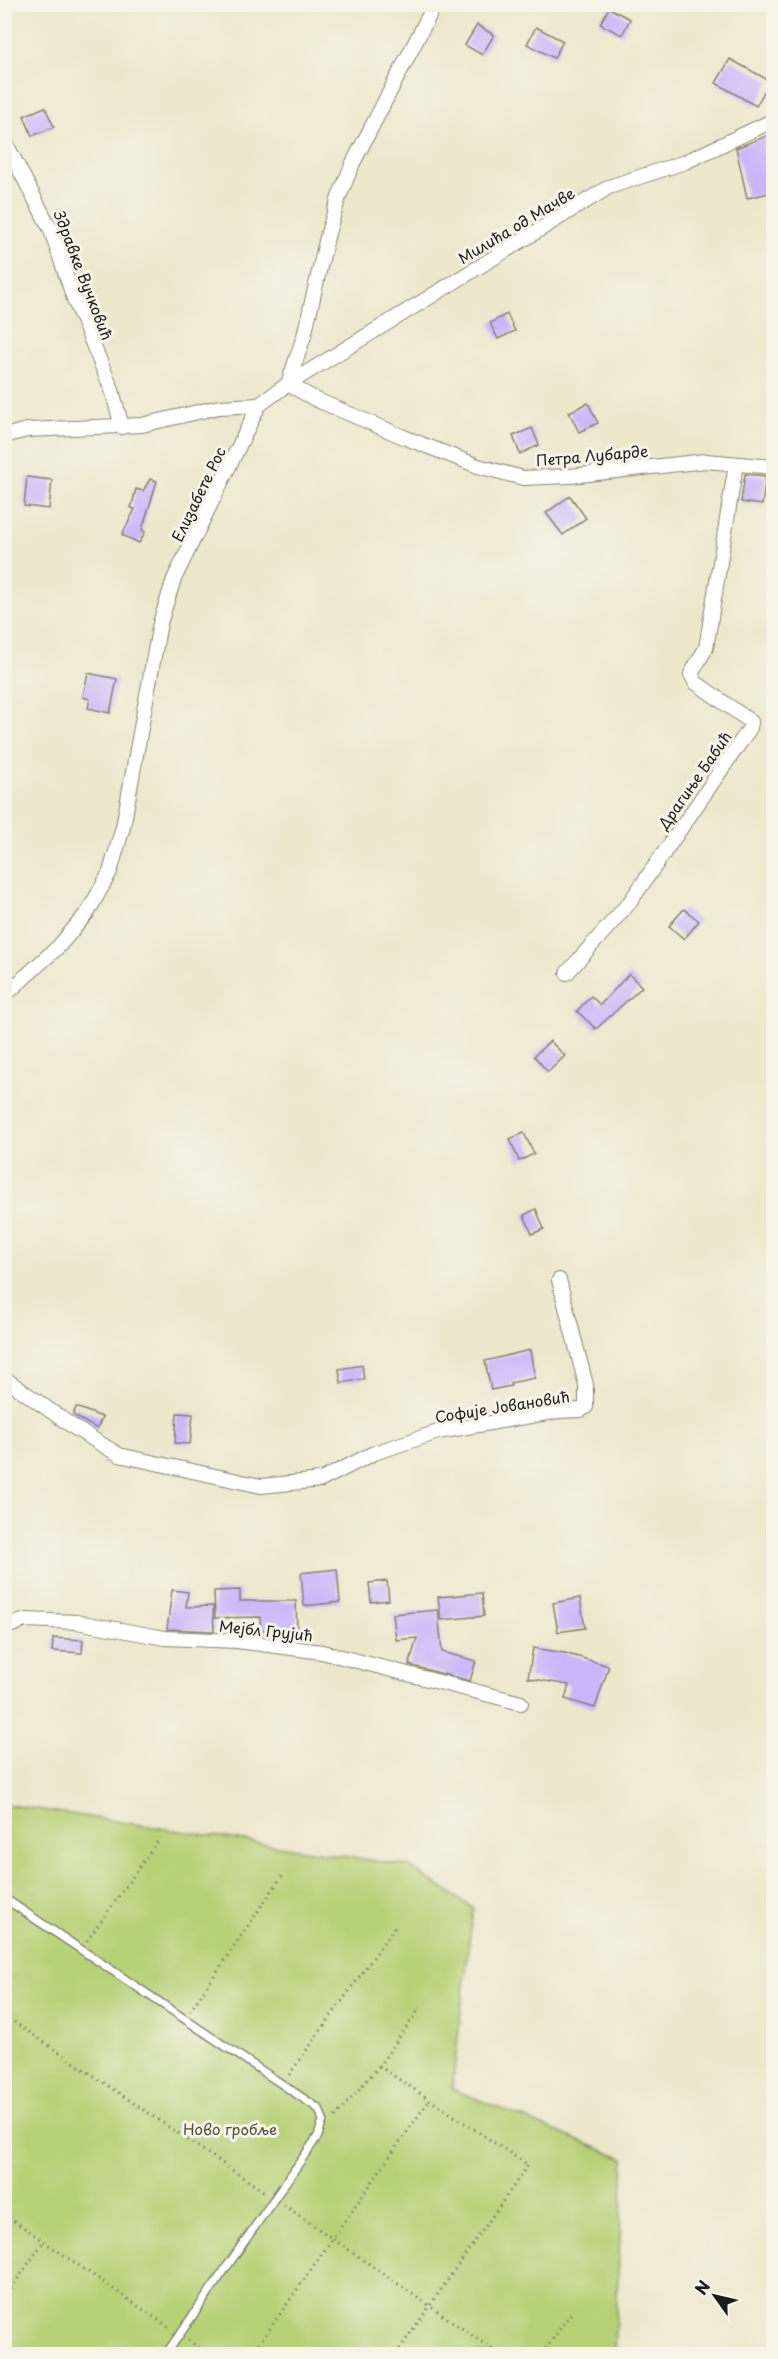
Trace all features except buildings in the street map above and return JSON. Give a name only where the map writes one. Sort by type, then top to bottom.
[{"type":"street","points":[[288,384],[304,336],[328,233],[339,197],[353,163],[435,4]]},
{"type":"street","name":"Милића од Мачве","points":[[288,384],[609,187],[685,162],[774,120]]},
{"type":"street","name":"Здравке Вучковић","points":[[4,140],[51,230],[75,299],[112,390],[122,427]]},
{"type":"street","name":"Елизабете Рос","points":[[4,996],[66,937],[88,912],[110,872],[123,827],[160,623],[174,579],[259,405],[288,384]]},
{"type":"street","name":"Петра Лубарде","points":[[288,384],[316,400],[406,438],[478,466],[523,478],[570,476],[706,461],[774,467]]},
{"type":"street","points":[[4,436],[27,430],[142,425],[219,407],[259,405]]},
{"type":"street","name":"Драгиње Бабић","points":[[567,973],[630,902],[750,728],[751,722],[695,682],[691,674],[706,648],[736,464]]},
{"type":"street","name":"Софије Јовановић","points":[[4,1378],[75,1428],[119,1455],[261,1486],[321,1480],[375,1453],[438,1432],[559,1411],[581,1410],[586,1407],[586,1385],[559,1280]]},
{"type":"street","name":"Мејбл Грујић","points":[[4,1628],[25,1620],[77,1622],[165,1638],[237,1641],[322,1652],[521,1703]]},
{"type":"lane","points":[[4,1898],[185,2017],[319,2109],[323,2120],[318,2136],[166,2355]]},
{"type":"path","points":[[81,1950],[160,1838]]},
{"type":"path","points":[[185,2017],[282,1876]]},
{"type":"path","points":[[283,2084],[397,1924]]},
{"type":"path","points":[[318,2136],[379,2066],[420,2008]]},
{"type":"path","points":[[4,2015],[499,2355]]},
{"type":"path","points":[[379,2066],[528,2165],[396,2355]]},
{"type":"path","points":[[252,2355],[430,2099]]},
{"type":"path","points":[[4,2214],[208,2355]]},
{"type":"path","points":[[4,2299],[45,2241]]},
{"type":"path","points":[[542,2355],[572,2312]]},
{"type":"green space","name":"Ново гробље","points":[[4,1804],[408,1866],[473,1908],[452,2089],[624,2159],[614,2354],[5,2354]]}]
